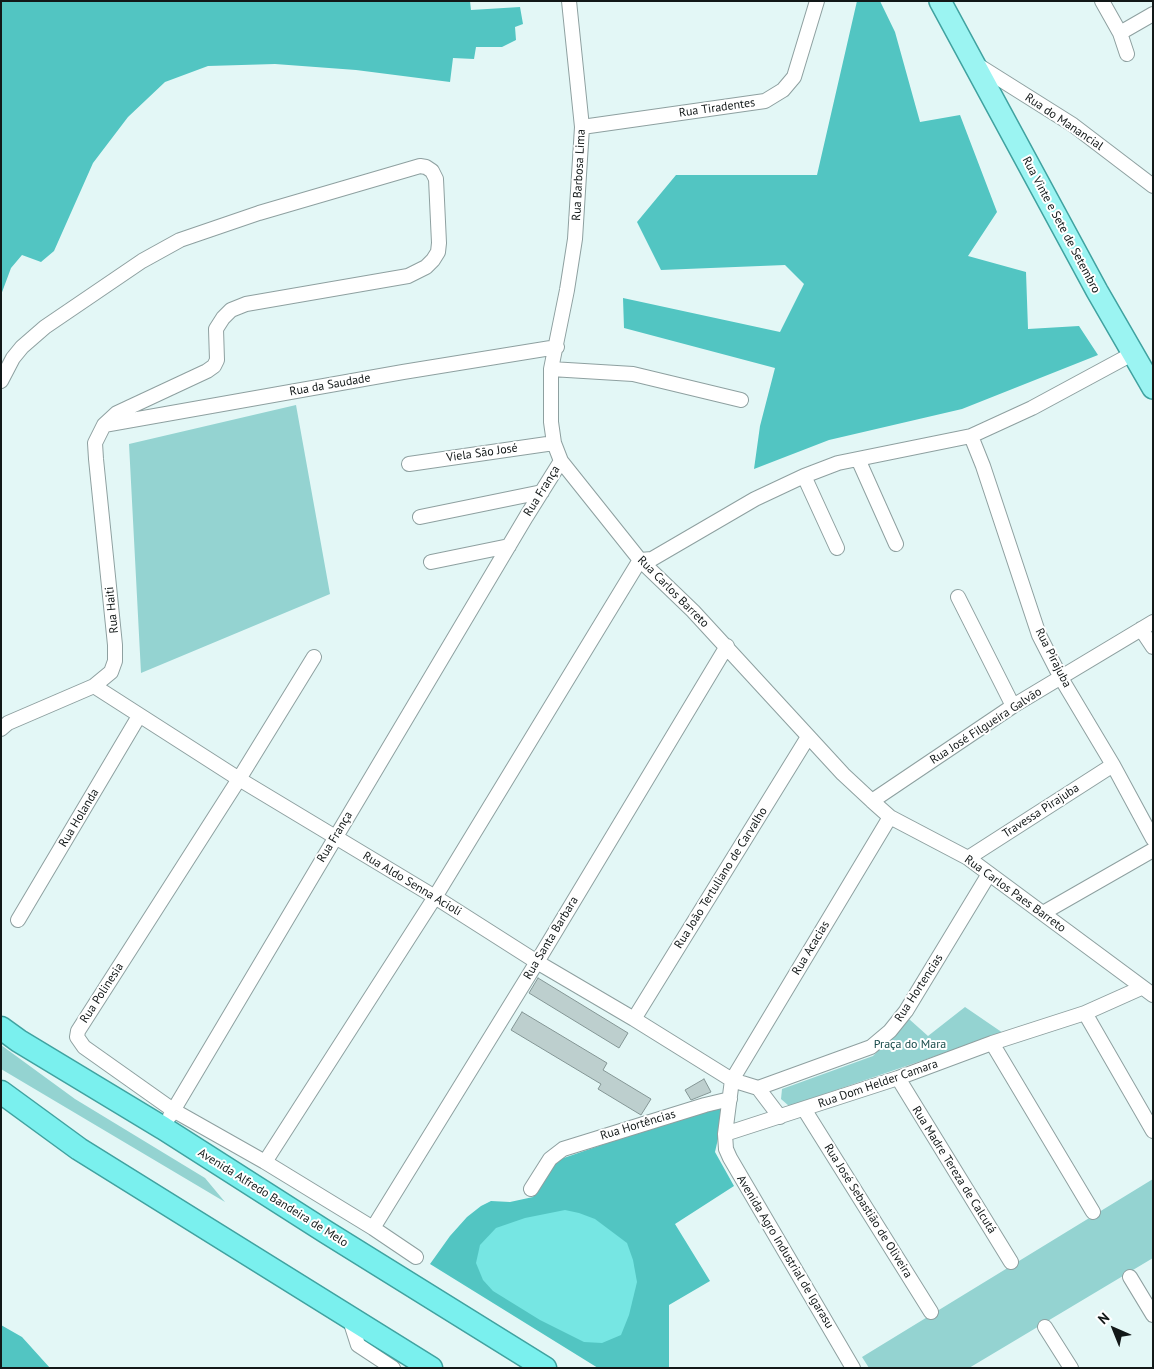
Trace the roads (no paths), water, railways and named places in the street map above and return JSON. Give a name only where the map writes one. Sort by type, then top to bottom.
[{"type":"highway","name":"Avenida Alfredo Bandeira de Melo","points":[[1,1028],[80,1078],[168,1119],[326,1232],[545,1368]]},
{"type":"highway","points":[[1,1092],[79,1149],[431,1368]]},
{"type":"main road","name":"Rua Vinte e Sete de Setembro","points":[[940,1],[1132,354],[1151,382]]},
{"type":"street","name":"Rua Barbosa Lima","points":[[557,347],[575,238],[582,127],[569,1]]},
{"type":"street","name":"Rua Tiradentes","points":[[582,127],[765,101],[783,90],[794,77],[817,1]]},
{"type":"street","points":[[1102,1],[1120,33],[1128,54]]},
{"type":"street","points":[[1120,33],[1153,14]]},
{"type":"street","name":"Rua do Manancial","points":[[972,62],[1072,125],[1153,186]]},
{"type":"street","points":[[1,381],[13,358],[22,347],[45,327],[142,262],[180,240],[259,213],[420,166],[432,171],[436,179],[439,243],[438,252],[434,260],[426,267],[408,276],[246,304],[230,310],[216,329],[217,360],[214,366],[117,413],[104,425]]},
{"type":"street","name":"Rua Carlos Barreto","points":[[557,347],[552,369],[551,422],[554,442],[561,461],[640,560],[693,611],[843,774],[872,801]]},
{"type":"street","name":"Rua da Saudade","points":[[104,425],[557,347]]},
{"type":"street","points":[[266,1162],[435,897],[640,560],[652,559],[755,499],[804,476],[838,463],[971,436],[1032,408],[1132,354]]},
{"type":"street","points":[[552,369],[633,374],[741,400]]},
{"type":"street","name":"Rua Haiti","points":[[1,729],[8,723],[94,686],[112,672],[116,645],[95,443],[104,425]]},
{"type":"street","name":"Rua Pirajuba","points":[[971,436],[983,466],[1039,636],[1061,678],[1113,764],[1153,839]]},
{"type":"street","name":"Viela São José","points":[[409,464],[554,442]]},
{"type":"street","points":[[858,459],[896,544]]},
{"type":"street","name":"Rua França","points":[[168,1119],[561,461]]},
{"type":"street","points":[[804,476],[837,548]]},
{"type":"street","points":[[420,517],[542,492]]},
{"type":"street","points":[[431,562],[509,546]]},
{"type":"street","points":[[958,597],[1012,706]]},
{"type":"street","points":[[1147,626],[1153,647]]},
{"type":"street","name":"Rua José Filgueira Galvão","points":[[872,801],[1012,706],[1147,626]]},
{"type":"street","name":"Rua Santa Barbara","points":[[373,1228],[537,962],[726,646]]},
{"type":"street","name":"Rua Polinesia","points":[[314,657],[239,779],[78,1031],[77,1037],[84,1047],[168,1119],[266,1162],[416,1256]]},
{"type":"street","name":"Rua Aldo Senna Acioli","points":[[94,686],[239,779],[732,1080]]},
{"type":"street","name":"Rua Holanda","points":[[18,920],[139,716]]},
{"type":"street","name":"Rua João Tertuliano de Carvalho","points":[[634,1019],[808,736]]},
{"type":"street","name":"Travessa Pirajuba","points":[[968,858],[1113,764]]},
{"type":"street","name":"Rua Carlos Paes Barreto","points":[[872,801],[890,817],[968,858],[1147,992]]},
{"type":"street","name":"Rua Acacias","points":[[732,1080],[890,817]]},
{"type":"street","points":[[1043,914],[1153,850]]},
{"type":"street","name":"Rua Hortencias","points":[[758,1088],[871,1047],[890,1031],[906,1011],[990,874]]},
{"type":"street","name":"Rua Dom Helder Camara","points":[[725,1134],[898,1078],[992,1043],[1147,992]]},
{"type":"street","points":[[1085,1013],[1153,1131]]},
{"type":"street","points":[[992,1043],[1093,1212]]},
{"type":"street","name":"Rua Madre Tereza de Calcutá","points":[[898,1078],[1011,1262]]},
{"type":"street","points":[[732,1080],[758,1088],[780,1117]]},
{"type":"street","name":"Avenida Agro Industrial de Igarasu","points":[[732,1080],[725,1134],[726,1149],[853,1368]]},
{"type":"street","name":"Rua Hortências","points":[[531,1189],[550,1159],[563,1149],[730,1099]]},
{"type":"street","name":"Rua José Sebastião de Oliveira","points":[[804,1109],[931,1312]]},
{"type":"street","points":[[1130,1278],[1153,1315]]},
{"type":"street","points":[[349,1316],[358,1345],[393,1368]]},
{"type":"street","points":[[1045,1327],[1071,1368]]},
{"type":"park label","name":"Praça do Mara","points":[[910,1045]]}]
